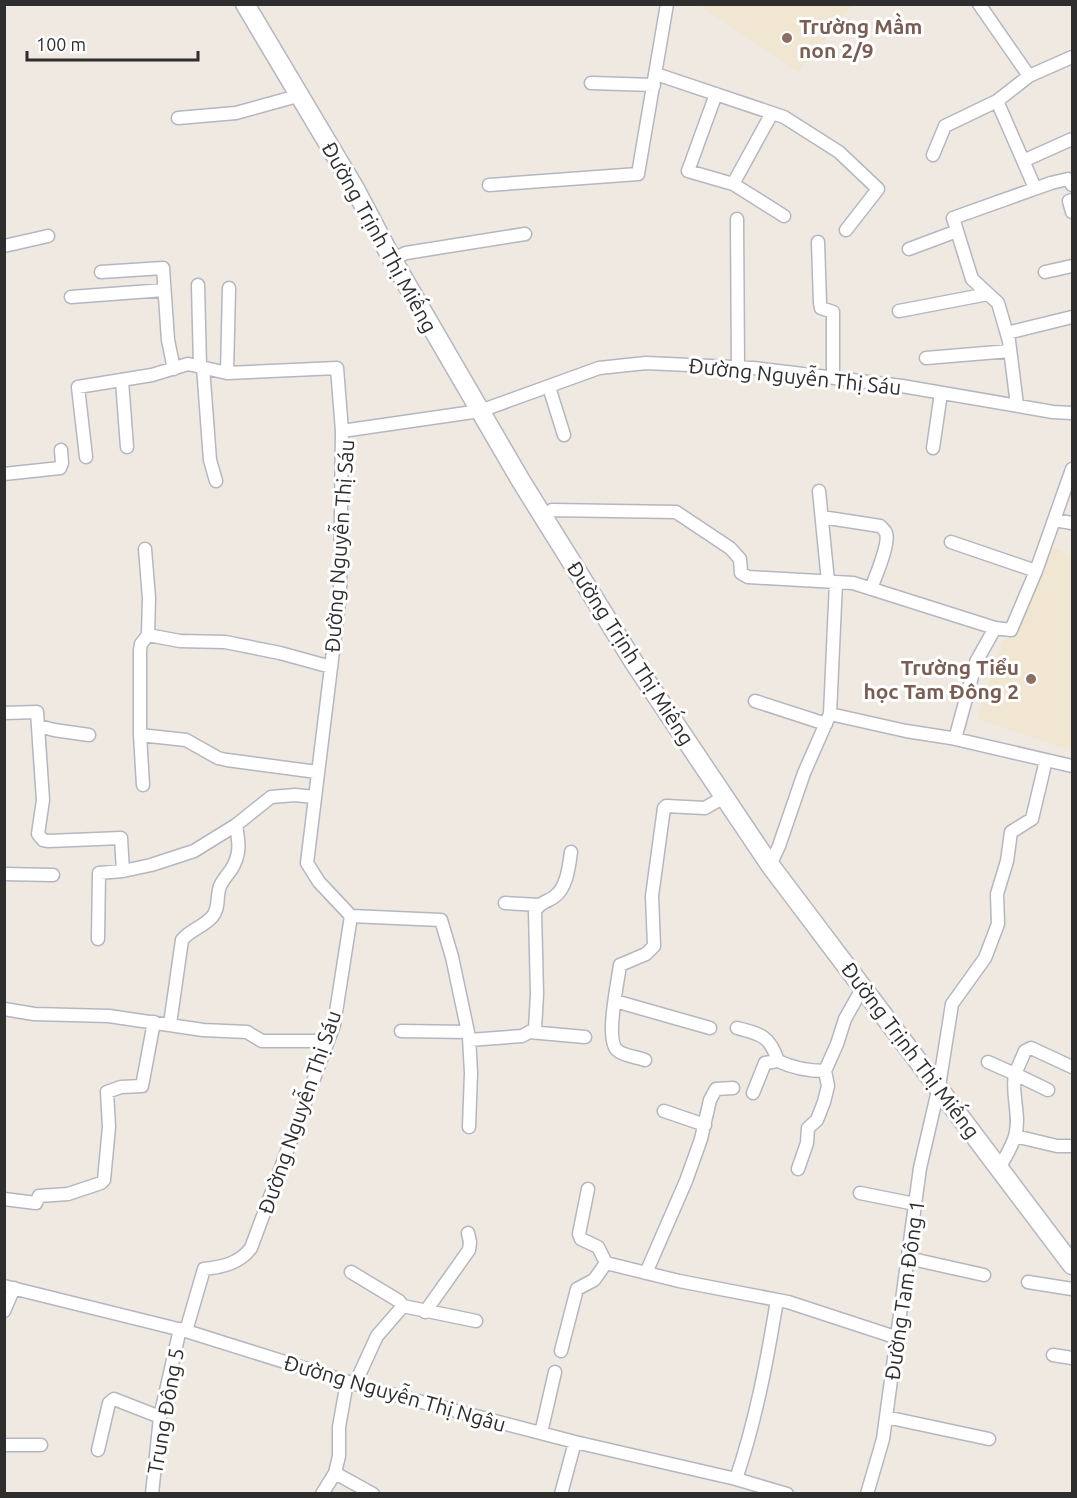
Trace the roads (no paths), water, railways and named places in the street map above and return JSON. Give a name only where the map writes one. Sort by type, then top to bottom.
[{"type":"main road","name":"Đường Trịnh Thị Miếng","points":[[245,4],[301,95],[392,259],[542,517],[635,664],[770,865],[1072,1265]]},
{"type":"street","points":[[489,185],[638,174],[667,4]]},
{"type":"street","points":[[979,4],[1029,76]]},
{"type":"street","points":[[933,155],[945,126],[997,101],[1029,76],[1072,57]]},
{"type":"street","points":[[591,83],[655,80],[716,94],[784,117],[839,152],[878,189],[846,230]]},
{"type":"street","points":[[716,94],[688,171],[733,184],[784,216]]},
{"type":"street","points":[[177,118],[236,113],[301,95]]},
{"type":"street","points":[[997,101],[1035,188]]},
{"type":"street","points":[[733,184],[772,113]]},
{"type":"street","points":[[1023,161],[1072,139]]},
{"type":"street","points":[[1017,405],[1007,333],[998,303],[972,279],[953,218],[1035,188],[1068,179],[1072,185]]},
{"type":"street","points":[[1072,200],[1069,201],[1072,212]]},
{"type":"street","points":[[737,219],[738,367]]},
{"type":"street","points":[[909,249],[957,231]]},
{"type":"street","points":[[392,259],[406,253],[525,234]]},
{"type":"street","points":[[4,246],[48,236]]},
{"type":"street","points":[[818,242],[821,308],[832,312],[833,378]]},
{"type":"street","points":[[1045,272],[1072,266]]},
{"type":"street","points":[[101,272],[163,268],[168,340],[174,369]]},
{"type":"street","points":[[198,285],[210,460],[216,481]]},
{"type":"street","points":[[228,373],[229,288]]},
{"type":"street","points":[[71,297],[164,290]]},
{"type":"street","points":[[899,311],[988,294]]},
{"type":"street","points":[[1007,333],[1072,317]]},
{"type":"street","points":[[926,358],[1010,351]]},
{"type":"street","name":"Đường Nguyễn Thị Sáu","points":[[183,1330],[204,1269],[221,1267],[244,1257],[251,1248],[334,1025],[351,916],[319,882],[307,863],[340,594],[342,431],[480,411],[599,368],[646,363],[738,367],[833,378],[1072,413]]},
{"type":"street","points":[[86,457],[78,387],[122,381],[188,364],[228,373],[337,368],[342,431]]},
{"type":"street","points":[[122,381],[127,447]]},
{"type":"street","points":[[549,387],[564,435]]},
{"type":"street","points":[[933,448],[941,393]]},
{"type":"street","points":[[4,474],[60,468],[61,450]]},
{"type":"street","points":[[542,517],[552,510],[676,512],[730,548],[740,560],[741,573],[748,577],[853,583],[995,628],[1011,630],[1036,571],[1072,469]]},
{"type":"street","points":[[770,865],[779,846],[804,773],[828,719],[832,581],[819,491]]},
{"type":"street","points":[[822,517],[880,526],[886,531],[885,548],[872,589]]},
{"type":"street","points":[[1054,520],[1072,523]]},
{"type":"street","points":[[951,542],[1036,571]]},
{"type":"street","points":[[143,785],[140,735],[140,650],[141,644],[148,635],[149,597],[145,549]]},
{"type":"street","points":[[955,739],[976,662],[995,628]]},
{"type":"street","points":[[148,635],[180,641],[225,642],[280,653],[331,667]]},
{"type":"street","points":[[754,701],[828,719],[955,739],[1072,766]]},
{"type":"street","points":[[4,713],[37,712],[43,800],[38,834],[43,840],[49,841],[121,838],[123,871]]},
{"type":"street","points":[[39,726],[89,735]]},
{"type":"street","points":[[140,735],[186,740],[218,758],[317,772]]},
{"type":"street","name":"Đường Tam Đông 1","points":[[867,1494],[883,1439],[920,1168],[939,1086],[952,1004],[985,958],[998,924],[997,894],[1007,861],[1011,832],[1032,819],[1046,760]]},
{"type":"street","points":[[98,939],[99,873],[123,871],[167,861],[195,851],[236,825],[271,797],[314,796]]},
{"type":"street","points":[[645,1060],[618,1052],[612,1032],[620,965],[646,954],[654,946],[652,896],[664,808],[674,805],[705,808],[724,797]]},
{"type":"street","points":[[170,1024],[182,940],[214,914],[221,885],[238,856],[239,843],[236,825]]},
{"type":"street","points":[[401,1031],[469,1036],[522,1036],[535,1029],[535,911],[539,905],[554,897],[561,889],[571,852]]},
{"type":"street","points":[[4,874],[53,874]]},
{"type":"street","points":[[505,903],[539,905]]},
{"type":"street","points":[[351,916],[441,920],[452,957],[469,1036],[471,1073],[469,1127]]},
{"type":"street","points":[[798,1169],[807,1143],[808,1128],[817,1120],[824,1102],[828,1086],[825,1071],[845,1019],[863,987]]},
{"type":"street","points":[[615,1001],[710,1028]]},
{"type":"street","points":[[4,1009],[34,1014],[109,1016],[204,1030],[247,1032],[262,1041],[294,1043],[327,1041]]},
{"type":"street","points":[[4,1199],[36,1203],[39,1196],[68,1194],[104,1180],[109,1127],[107,1092],[142,1086],[154,1022]]},
{"type":"street","points":[[737,1028],[768,1040],[778,1061]]},
{"type":"street","points":[[529,1032],[585,1037]]},
{"type":"street","points":[[1000,1167],[1015,1136],[1017,1121],[1013,1084],[1025,1050],[1031,1048],[1072,1067]]},
{"type":"street","points":[[753,1093],[762,1067],[768,1061],[778,1061],[788,1066],[811,1071],[825,1071]]},
{"type":"street","points":[[988,1062],[1048,1090]]},
{"type":"street","points":[[646,1273],[687,1181],[705,1125],[710,1100],[716,1089],[733,1088]]},
{"type":"street","points":[[664,1111],[705,1125]]},
{"type":"street","points":[[1015,1136],[1057,1146],[1072,1146]]},
{"type":"street","points":[[588,1189],[579,1226],[579,1236],[598,1247],[606,1263],[777,1300],[898,1338]]},
{"type":"street","points":[[860,1193],[915,1204]]},
{"type":"street","points":[[425,1312],[469,1250],[468,1233]]},
{"type":"street","points":[[908,1258],[984,1275]]},
{"type":"street","points":[[561,1351],[567,1321],[578,1289],[594,1280],[606,1263]]},
{"type":"street","points":[[351,1272],[399,1301],[403,1306],[476,1322]]},
{"type":"street","points":[[1028,1282],[1072,1289]]},
{"type":"street","points":[[4,1311],[9,1287]]},
{"type":"street","name":"Đường Nguyễn Thị Ngâu","points":[[9,1287],[183,1330],[351,1383],[575,1442],[736,1479],[787,1494]]},
{"type":"street","points":[[736,1479],[749,1441],[762,1387],[777,1300]]},
{"type":"street","points":[[322,1494],[335,1473],[339,1456],[339,1427],[351,1383],[377,1336],[403,1306]]},
{"type":"street","name":"Trung Đông 5","points":[[152,1494],[160,1417],[183,1330]]},
{"type":"street","points":[[1053,1355],[1072,1358]]},
{"type":"street","points":[[541,1433],[555,1372]]},
{"type":"street","points":[[98,1450],[109,1403],[114,1399],[160,1417]]},
{"type":"street","points":[[886,1417],[989,1439]]},
{"type":"street","points":[[561,1494],[575,1442]]},
{"type":"street","points":[[4,1445],[41,1445]]},
{"type":"street","points":[[335,1473],[373,1494]]},
{"type":"place","name":"Trường Mầm non 2/9","points":[[787,38]]},
{"type":"place","name":"Trường Tiểu học Tam Đông 2","points":[[1031,679]]}]
